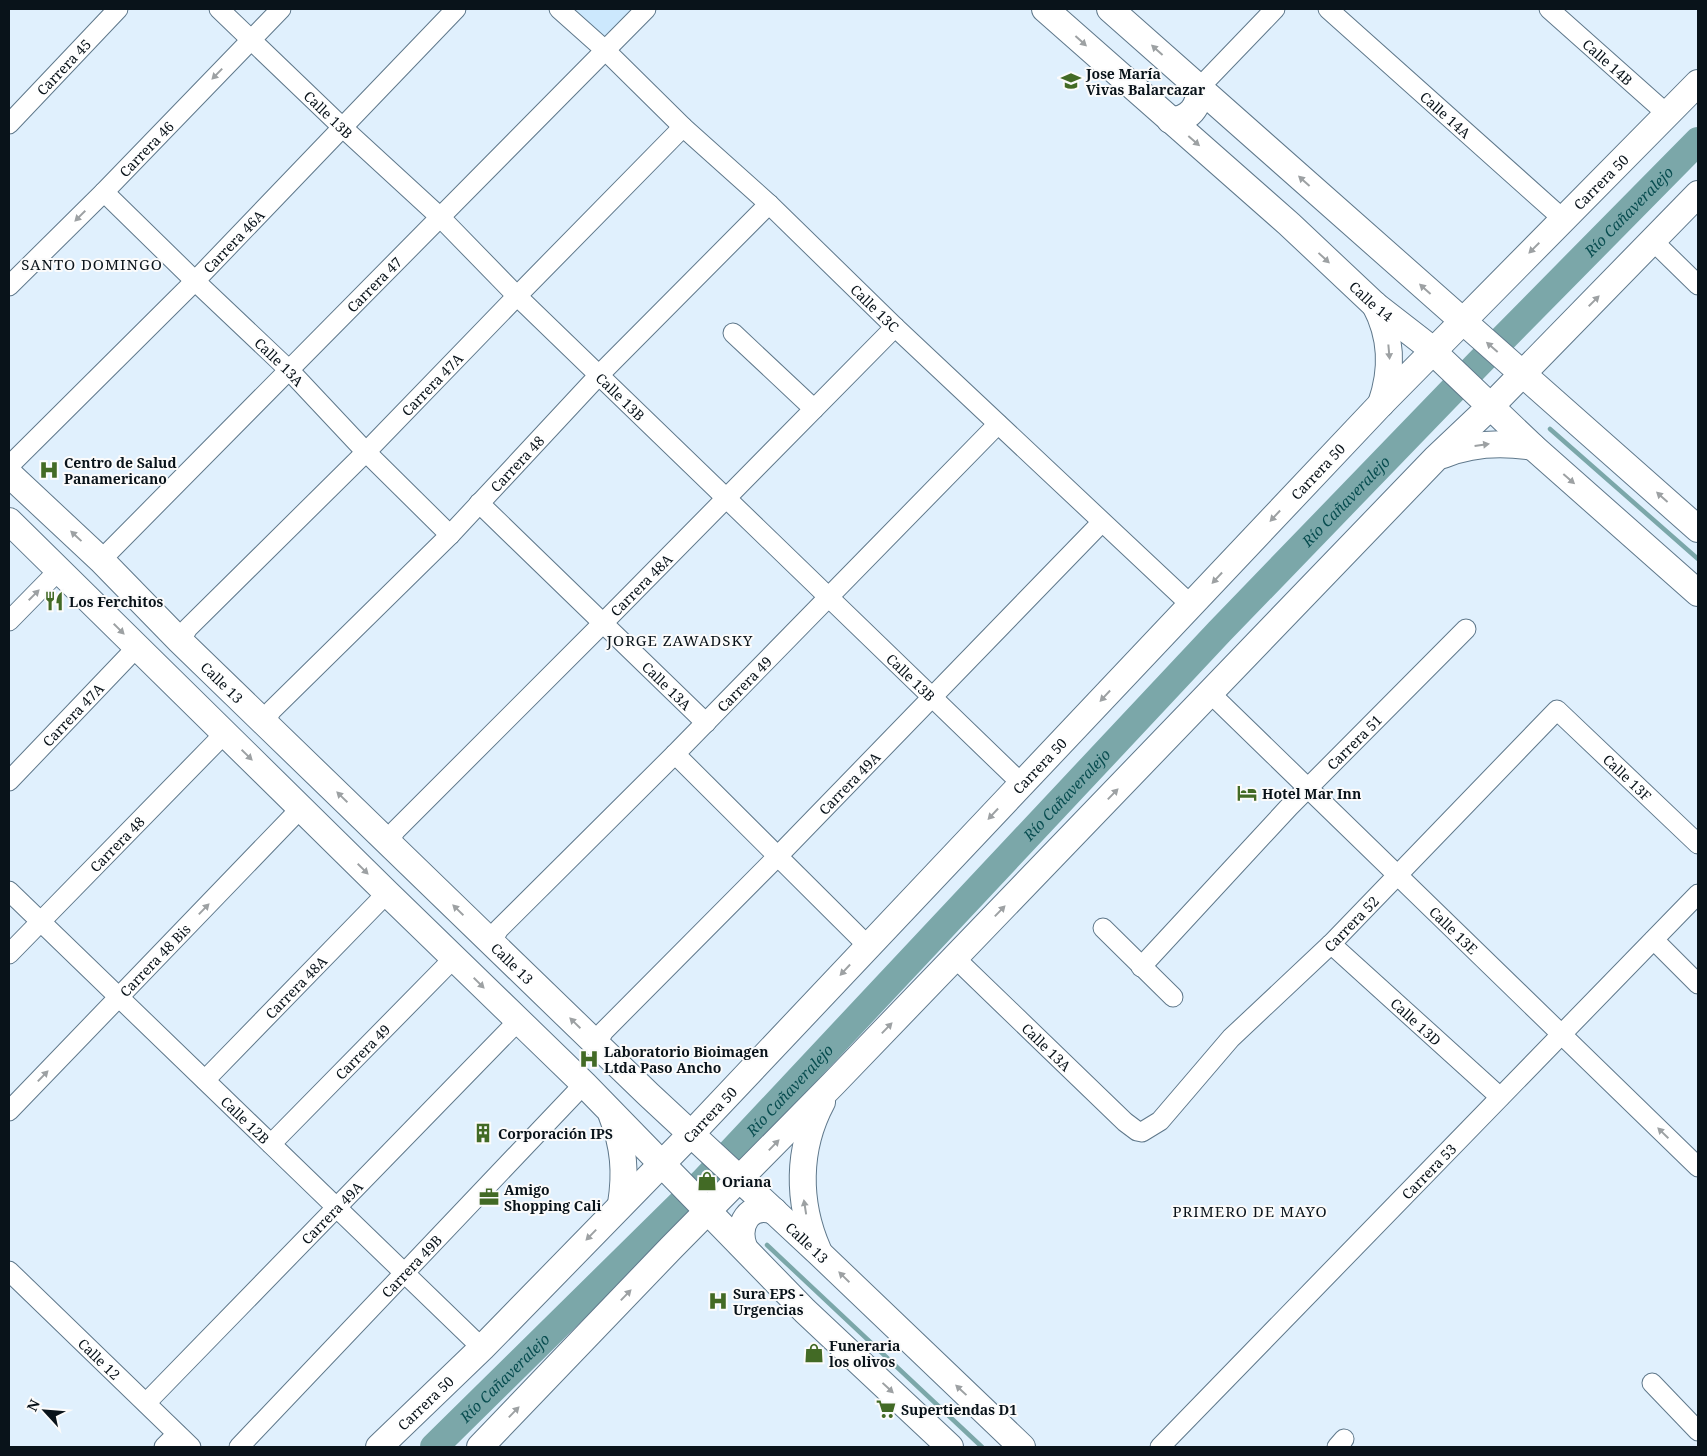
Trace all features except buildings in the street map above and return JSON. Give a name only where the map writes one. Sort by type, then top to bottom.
[{"type":"main road","name":"Calle 14","points":[[1045,9],[1289,224],[1376,305],[1436,354],[1533,447],[1698,592]]},
{"type":"main road","points":[[1110,9],[1698,529]]},
{"type":"main road","name":"Carrera 50","points":[[379,1447],[482,1348],[621,1204],[665,1167],[695,1138],[724,1098],[1381,404],[1466,325],[1563,219],[1698,83]]},
{"type":"main road","points":[[1170,120],[1184,118],[1195,109],[1198,103],[1200,88]]},
{"type":"main road","points":[[480,1447],[671,1248],[705,1207],[736,1175],[833,1084],[1518,370],[1560,336],[1698,194]]},
{"type":"main road","points":[[1376,305],[1385,326],[1390,356],[1388,380],[1381,404]]},
{"type":"main road","points":[[1560,336],[1554,349],[1552,373],[1557,397],[1567,412]]},
{"type":"main road","points":[[1435,458],[1462,449],[1490,444],[1533,447]]},
{"type":"main road","name":"Calle 13","points":[[9,474],[101,560],[180,641],[648,1094],[819,1253],[1022,1447]]},
{"type":"main road","points":[[9,521],[584,1084],[805,1311],[950,1447]]},
{"type":"main road","points":[[387,893],[413,866]]},
{"type":"main road","points":[[819,1253],[804,1207],[802,1191],[803,1159],[817,1112],[833,1084]]},
{"type":"main road","points":[[648,1094],[667,1103],[681,1106],[703,1104],[724,1098]]},
{"type":"main road","points":[[608,1109],[620,1136],[623,1155],[624,1175],[621,1204]]},
{"type":"main road","points":[[748,1251],[741,1232],[746,1218],[759,1210],[774,1211]]},
{"type":"main road","points":[[671,1248],[695,1240],[712,1240],[731,1244],[748,1251]]},
{"type":"street","name":"Carrera 45","points":[[9,124],[118,9]]},
{"type":"street","name":"Calle 13B","points":[[220,9],[342,127],[440,217],[516,296],[1022,784]]},
{"type":"street","name":"Carrera 46","points":[[9,286],[104,192],[281,9]]},
{"type":"street","name":"Carrera 46A","points":[[9,470],[21,454],[195,281],[456,9]]},
{"type":"street","name":"Calle 13C","points":[[559,9],[605,50],[683,127],[770,204],[896,327],[1191,606]]},
{"type":"street","name":"Carrera 47","points":[[101,560],[646,9]]},
{"type":"street","points":[[1200,88],[1276,9]]},
{"type":"street","name":"Calle 14A","points":[[1328,9],[1563,219]]},
{"type":"street","name":"Calle 14B","points":[[1549,9],[1667,114]]},
{"type":"street","name":"Carrera 47A","points":[[180,641],[188,628],[366,452],[516,296],[683,127]]},
{"type":"street","name":"Calle 13A","points":[[104,192],[289,370],[366,452],[450,535]]},
{"type":"street","name":"Carrera 48","points":[[264,722],[272,710],[450,535],[599,375],[770,204]]},
{"type":"street","points":[[1653,241],[1698,285]]},
{"type":"street","name":"Carrera 48A","points":[[388,842],[396,830],[603,624],[896,327]]},
{"type":"street","points":[[733,333],[814,409]]},
{"type":"street","name":"Carrera 49","points":[[491,942],[499,929],[706,723],[998,424]]},
{"type":"street","name":"Calle 13A","points":[[480,503],[706,723]]},
{"type":"street","name":"Carrera 49A","points":[[596,1044],[604,1031],[778,856],[1102,522]]},
{"type":"street","points":[[9,621],[59,570]]},
{"type":"street","name":"Carrera 51","points":[[1141,967],[1308,788],[1466,629]]},
{"type":"street","name":"Carrera 47A","points":[[9,781],[138,647]]},
{"type":"street","name":"Calle 13E","points":[[1210,693],[1698,1167]]},
{"type":"street","name":"Calle 13F","points":[[1557,710],[1698,844]]},
{"type":"street","name":"Carrera 52","points":[[1142,1132],[1150,1129],[1160,1121],[1232,1038],[1331,944],[1557,710]]},
{"type":"street","name":"Carrera 48","points":[[9,954],[225,733]]},
{"type":"street","points":[[675,754],[868,946]]},
{"type":"street","name":"Carrera 48 Bis","points":[[9,1111],[301,808]]},
{"type":"street","name":"Calle 12B","points":[[9,891],[482,1348]]},
{"type":"street","name":"Carrera 48A","points":[[205,1080],[387,893]]},
{"type":"street","name":"Carrera 53","points":[[1160,1447],[1698,894]]},
{"type":"street","points":[[1103,928],[1173,997]]},
{"type":"street","points":[[1654,940],[1698,984]]},
{"type":"street","name":"Calle 13D","points":[[1331,944],[1500,1098]]},
{"type":"street","name":"Carrera 49","points":[[271,1144],[454,958]]},
{"type":"street","name":"Calle 13A","points":[[954,958],[1125,1122],[1133,1129],[1142,1132]]},
{"type":"street","name":"Carrera 49A","points":[[146,1403],[518,1021]]},
{"type":"street","name":"Carrera 49B","points":[[239,1447],[584,1084]]},
{"type":"street","name":"Calle 12","points":[[11,1277],[191,1447]]},
{"type":"street","points":[[1652,1383],[1698,1431]]},
{"type":"street","points":[[164,1447],[177,1434]]},
{"type":"shaded area","points":[[559,9],[646,9],[605,50]]},
{"type":"waterway","name":"Río Cañaveralejo","points":[[434,1447],[703,1182],[1219,632],[1479,363],[1698,141]]},
{"type":"waterway","points":[[1550,429],[1698,559]]},
{"type":"waterway","points":[[767,1245],[982,1447]]},
{"type":"place","name":"Jose María Vivas Balarcazar","points":[[1071,81]]},
{"type":"place","name":"Centro de Salud Panamericano","points":[[49,470]]},
{"type":"place","name":"Los Ferchitos","points":[[54,601]]},
{"type":"place","name":"Hotel Mar Inn","points":[[1247,793]]},
{"type":"place","name":"Laboratorio Bioimagen Ltda Paso Ancho","points":[[589,1059]]},
{"type":"place","name":"Corporación IPS","points":[[483,1133]]},
{"type":"place","name":"Oriana","points":[[707,1181]]},
{"type":"place","name":"Amigo Shopping Cali","points":[[489,1197]]},
{"type":"place","name":"Sura EPS - Urgencias","points":[[718,1301]]},
{"type":"place","name":"Funeraria los olivos","points":[[814,1353]]},
{"type":"place","name":"Supertiendas D1","points":[[886,1409]]},
{"type":"district","name":"SANTO DOMINGO","points":[[92,264]]},
{"type":"district","name":"JORGE ZAWADSKY","points":[[680,640]]},
{"type":"district","name":"PRIMERO DE MAYO","points":[[1250,1211]]}]
